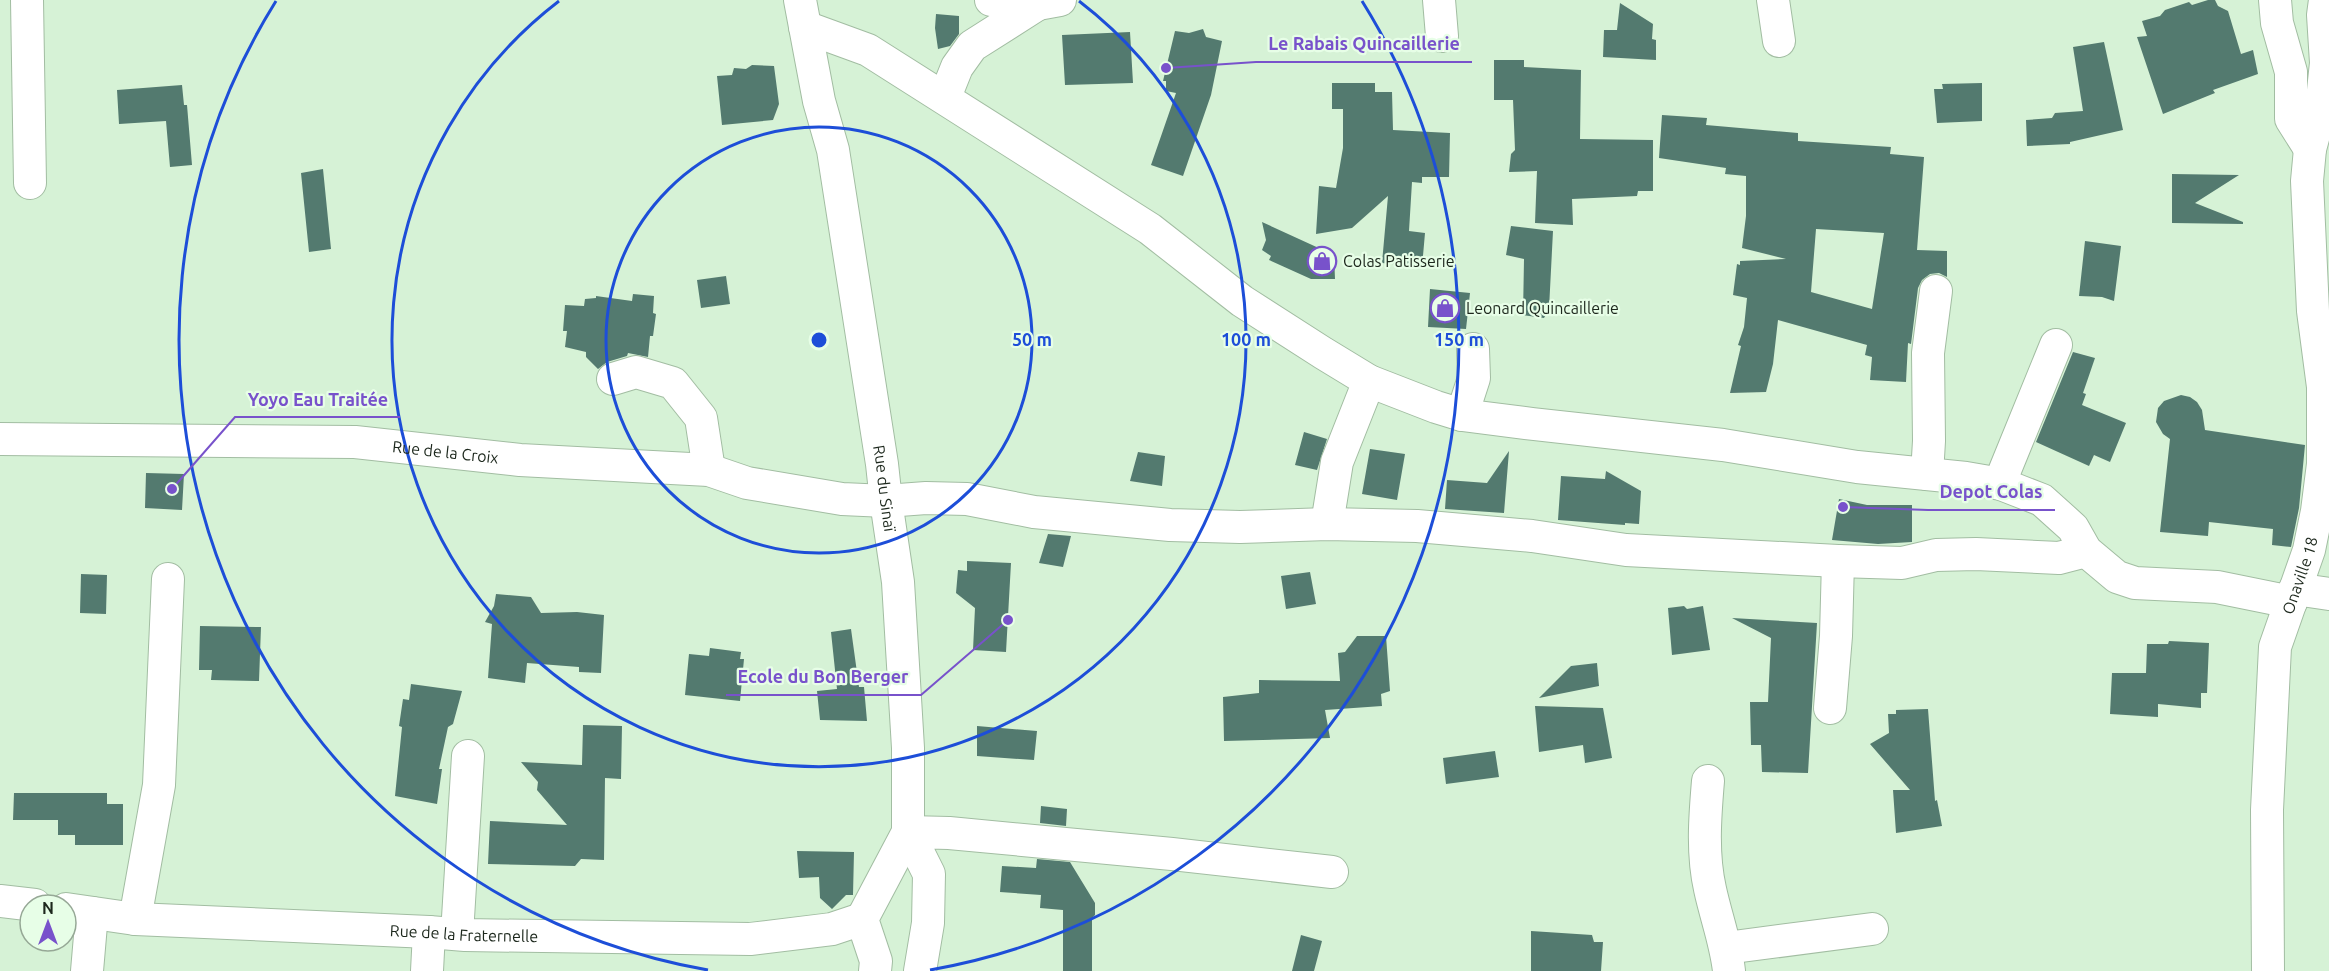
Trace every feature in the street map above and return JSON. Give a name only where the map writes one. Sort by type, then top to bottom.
[{"type":"street","points":[[27,0],[30,183]]},
{"type":"street","points":[[991,0],[1049,2]]},
{"type":"street","points":[[1439,0],[1442,36]]},
{"type":"street","points":[[1773,0],[1779,41]]},
{"type":"street","points":[[2275,0],[2277,22],[2291,72],[2291,119],[2310,149]]},
{"type":"street","name":"Onaville 18","points":[[2268,971],[2267,810],[2275,647],[2309,550],[2323,464],[2323,387],[2313,311],[2307,223],[2307,181],[2310,149],[2321,109],[2326,63],[2323,15],[2325,0]]},
{"type":"street","points":[[945,97],[957,67],[972,46],[1049,2]]},
{"type":"street","points":[[803,14],[945,97],[1150,229],[1242,301],[1369,381],[1436,407],[1462,414],[1533,424],[1723,445],[1857,467],[2001,484],[2042,500],[2073,528],[2086,550],[2117,578],[2135,583],[2217,587],[2293,595],[2329,594]]},
{"type":"street","name":"Rue du Sinaï","points":[[803,14],[819,101],[833,150],[898,582],[908,748],[908,832],[862,919]]},
{"type":"street","points":[[1927,474],[1929,353],[1936,291]]},
{"type":"street","points":[[2001,484],[2056,345]]},
{"type":"street","points":[[1462,414],[1474,378],[1473,349]]},
{"type":"street","points":[[613,379],[636,372],[674,383],[701,418],[709,470]]},
{"type":"street","points":[[1327,524],[1337,462],[1369,381]]},
{"type":"street","name":"Rue de la Croix","points":[[0,440],[355,442],[520,460],[709,470],[747,483],[842,499],[885,501],[926,498],[967,499],[1034,512],[1170,525],[1417,526],[1532,536],[1626,550],[1902,563],[1936,555],[1976,554],[2059,558],[2086,550]]},
{"type":"street","points":[[1830,708],[1836,636],[1838,561]]},
{"type":"street","points":[[135,919],[159,785],[168,579]]},
{"type":"street","points":[[427,971],[443,933],[468,756]]},
{"type":"street","points":[[1708,781],[1704,829],[1709,887],[1728,960],[1872,929]]},
{"type":"street","points":[[920,971],[928,923],[929,874],[908,832],[948,833],[1172,854],[1332,872]]},
{"type":"street","points":[[0,901],[18,903]]},
{"type":"street","points":[[79,911],[87,971]]},
{"type":"street","name":"Rue de la Fraternelle","points":[[79,911],[135,919],[443,933],[750,939],[832,929],[862,919]]},
{"type":"street","points":[[862,919],[876,961],[875,971]]},
{"type":"building","points":[[2215,0],[2218,6],[2228,11],[2241,54],[2253,50],[2258,74],[2213,90],[2215,93],[2163,114],[2137,37],[2147,36],[2142,21],[2160,16],[2165,10],[2189,2],[2192,5]]},
{"type":"building","points":[[1620,3],[1653,24],[1652,39],[1656,40],[1656,60],[1603,57],[1604,30],[1617,30]]},
{"type":"building","points":[[936,14],[959,16],[959,34],[950,46],[938,49],[935,28]]},
{"type":"building","points":[[1203,29],[1206,37],[1222,41],[1211,95],[1183,176],[1151,165],[1176,93],[1166,91],[1166,81],[1163,81],[1175,31],[1189,33]]},
{"type":"building","points":[[1130,32],[1133,83],[1065,85],[1062,35]]},
{"type":"building","points":[[2104,42],[2123,130],[2070,142],[2070,144],[2027,146],[2026,120],[2052,118],[2055,113],[2083,111],[2073,47]]},
{"type":"building","points":[[1494,60],[1524,60],[1524,67],[1581,70],[1580,139],[1653,140],[1653,191],[1638,191],[1637,196],[1572,199],[1573,225],[1535,223],[1537,171],[1509,172],[1511,154],[1515,150],[1513,100],[1494,100]]},
{"type":"building","points":[[752,65],[774,66],[779,104],[773,120],[722,125],[717,76],[732,75],[734,68],[746,69]]},
{"type":"building","points":[[1332,83],[1375,83],[1375,92],[1392,92],[1393,130],[1450,133],[1449,177],[1422,177],[1422,183],[1412,182],[1409,231],[1425,233],[1422,267],[1382,263],[1388,196],[1352,228],[1316,234],[1319,186],[1336,188],[1343,148],[1343,109],[1332,109]]},
{"type":"building","points":[[1982,83],[1982,121],[1937,123],[1934,89],[1943,89],[1942,84]]},
{"type":"building","points":[[182,85],[184,105],[187,105],[192,165],[170,167],[166,121],[119,124],[117,90]]},
{"type":"building","points":[[1662,115],[1707,118],[1706,125],[1798,133],[1798,141],[1891,147],[1890,154],[1924,157],[1917,250],[1947,251],[1947,277],[1939,273],[1930,274],[1922,280],[1918,288],[1911,344],[1908,343],[1906,382],[1870,380],[1872,357],[1865,355],[1867,345],[1778,320],[1773,364],[1766,392],[1730,393],[1741,346],[1738,345],[1744,327],[1747,298],[1733,295],[1737,264],[1740,265],[1740,261],[1786,259],[1742,248],[1746,216],[1746,176],[1725,174],[1726,168],[1659,158]],"holes":[[[1816,229],[1884,233],[1872,309],[1811,292]]]},
{"type":"building","points":[[323,169],[331,249],[309,252],[301,173]]},
{"type":"building","points":[[2172,174],[2239,175],[2195,203],[2243,222],[2243,224],[2172,223]]},
{"type":"building","points":[[1262,222],[1334,255],[1335,279],[1311,279],[1269,260],[1271,256],[1262,250],[1266,240]]},
{"type":"building","points":[[1511,226],[1553,231],[1549,309],[1544,318],[1523,315],[1524,259],[1506,255]]},
{"type":"building","points":[[2085,241],[2121,246],[2114,301],[2102,297],[2079,296]]},
{"type":"building","points":[[726,276],[730,304],[701,308],[697,280]]},
{"type":"building","points":[[1430,289],[1470,293],[1466,329],[1428,327]]},
{"type":"building","points":[[633,294],[654,296],[653,313],[656,314],[653,336],[650,336],[648,357],[628,353],[627,356],[607,362],[598,369],[586,357],[586,352],[565,347],[567,331],[563,331],[565,305],[584,306],[585,299],[596,298],[596,296],[632,301]]},
{"type":"building","points":[[2073,352],[2095,358],[2083,393],[2086,394],[2082,405],[2126,423],[2110,462],[2094,455],[2089,466],[2036,442]]},
{"type":"building","points":[[2181,395],[2197,402],[2202,410],[2205,430],[2305,445],[2299,508],[2291,547],[2272,545],[2273,529],[2209,522],[2208,536],[2160,532],[2170,439],[2163,434],[2156,422],[2158,408],[2164,401]]},
{"type":"building","points":[[1304,432],[1327,439],[1317,470],[1295,465]]},
{"type":"building","points":[[1370,449],[1405,454],[1397,500],[1362,494]]},
{"type":"building","points":[[1509,451],[1504,513],[1445,509],[1447,480],[1487,483]]},
{"type":"building","points":[[1138,452],[1165,456],[1162,486],[1130,481]]},
{"type":"building","points":[[1606,471],[1641,491],[1639,524],[1558,520],[1561,476],[1605,479]]},
{"type":"building","points":[[146,473],[184,474],[182,510],[145,508]]},
{"type":"building","points":[[1839,499],[1867,505],[1912,505],[1912,542],[1878,544],[1832,540]]},
{"type":"building","points":[[1048,534],[1071,536],[1063,567],[1039,563]]},
{"type":"building","points":[[967,561],[1011,563],[1006,652],[973,650],[975,608],[956,593],[958,570],[967,571]]},
{"type":"building","points":[[1310,572],[1316,604],[1286,609],[1281,576]]},
{"type":"building","points":[[81,574],[107,575],[106,614],[80,613]]},
{"type":"building","points":[[496,594],[531,597],[541,613],[577,612],[604,615],[601,673],[579,672],[579,667],[527,663],[525,683],[488,678],[492,624],[485,622],[494,606]]},
{"type":"building","points":[[1684,606],[1687,609],[1703,606],[1710,650],[1672,655],[1668,608]]},
{"type":"building","points":[[1732,618],[1817,623],[1808,773],[1762,772],[1761,745],[1751,745],[1750,702],[1768,702],[1771,638]]},
{"type":"building","points":[[200,626],[261,627],[259,681],[211,680],[212,670],[199,670]]},
{"type":"building","points":[[851,629],[859,687],[864,687],[867,721],[820,720],[817,691],[837,689],[831,632]]},
{"type":"building","points":[[1357,636],[1386,636],[1390,691],[1381,694],[1382,706],[1325,710],[1330,738],[1224,741],[1223,697],[1259,693],[1259,680],[1340,681],[1338,653],[1345,652]]},
{"type":"building","points":[[2169,641],[2209,643],[2207,693],[2201,693],[2201,708],[2158,704],[2158,717],[2110,714],[2112,673],[2146,673],[2147,644],[2168,644]]},
{"type":"building","points":[[710,648],[741,652],[740,659],[744,659],[740,701],[685,695],[689,654],[709,656]]},
{"type":"building","points":[[1597,663],[1599,686],[1539,698],[1571,666]]},
{"type":"building","points":[[411,684],[462,691],[453,724],[448,727],[439,769],[442,769],[437,804],[395,796],[402,727],[399,726],[403,699],[409,700]]},
{"type":"building","points":[[1535,706],[1603,708],[1612,758],[1585,763],[1583,745],[1539,752]]},
{"type":"building","points":[[1928,709],[1935,801],[1937,800],[1942,826],[1896,833],[1893,790],[1910,790],[1870,744],[1889,733],[1888,714],[1896,714],[1896,710]]},
{"type":"building","points":[[583,725],[622,726],[621,779],[605,778],[604,860],[581,859],[575,866],[488,864],[490,821],[567,825],[537,790],[538,782],[521,762],[582,765]]},
{"type":"building","points":[[977,726],[1037,731],[1034,760],[977,756]]},
{"type":"building","points":[[1495,751],[1499,777],[1446,784],[1443,758]]},
{"type":"building","points":[[14,793],[107,793],[107,804],[123,804],[123,845],[75,845],[75,835],[58,835],[58,820],[13,820]]},
{"type":"building","points":[[1041,806],[1067,809],[1066,826],[1040,823]]},
{"type":"building","points":[[797,851],[854,852],[853,895],[846,895],[832,909],[820,898],[819,877],[799,878]]},
{"type":"building","points":[[1037,859],[1070,862],[1095,903],[1095,915],[1092,918],[1092,971],[1063,971],[1063,910],[1040,908],[1041,895],[1000,892],[1002,866],[1036,868]]},
{"type":"building","points":[[1531,931],[1592,935],[1594,942],[1603,942],[1601,971],[1531,971]]},
{"type":"building","points":[[1301,935],[1322,941],[1314,971],[1292,971]]},
{"type":"place","name":"Le Rabais Quincaillerie","points":[[1166,68]]},
{"type":"place","name":"Colas Patisserie","points":[[1322,261]]},
{"type":"place","name":"Leonard Quincaillerie","points":[[1445,308]]},
{"type":"place","name":"Yoyo Eau Traitée","points":[[172,489]]},
{"type":"place","name":"Depot Colas","points":[[1843,507]]},
{"type":"place","name":"Ecole du Bon Berger","points":[[1008,620]]}]
